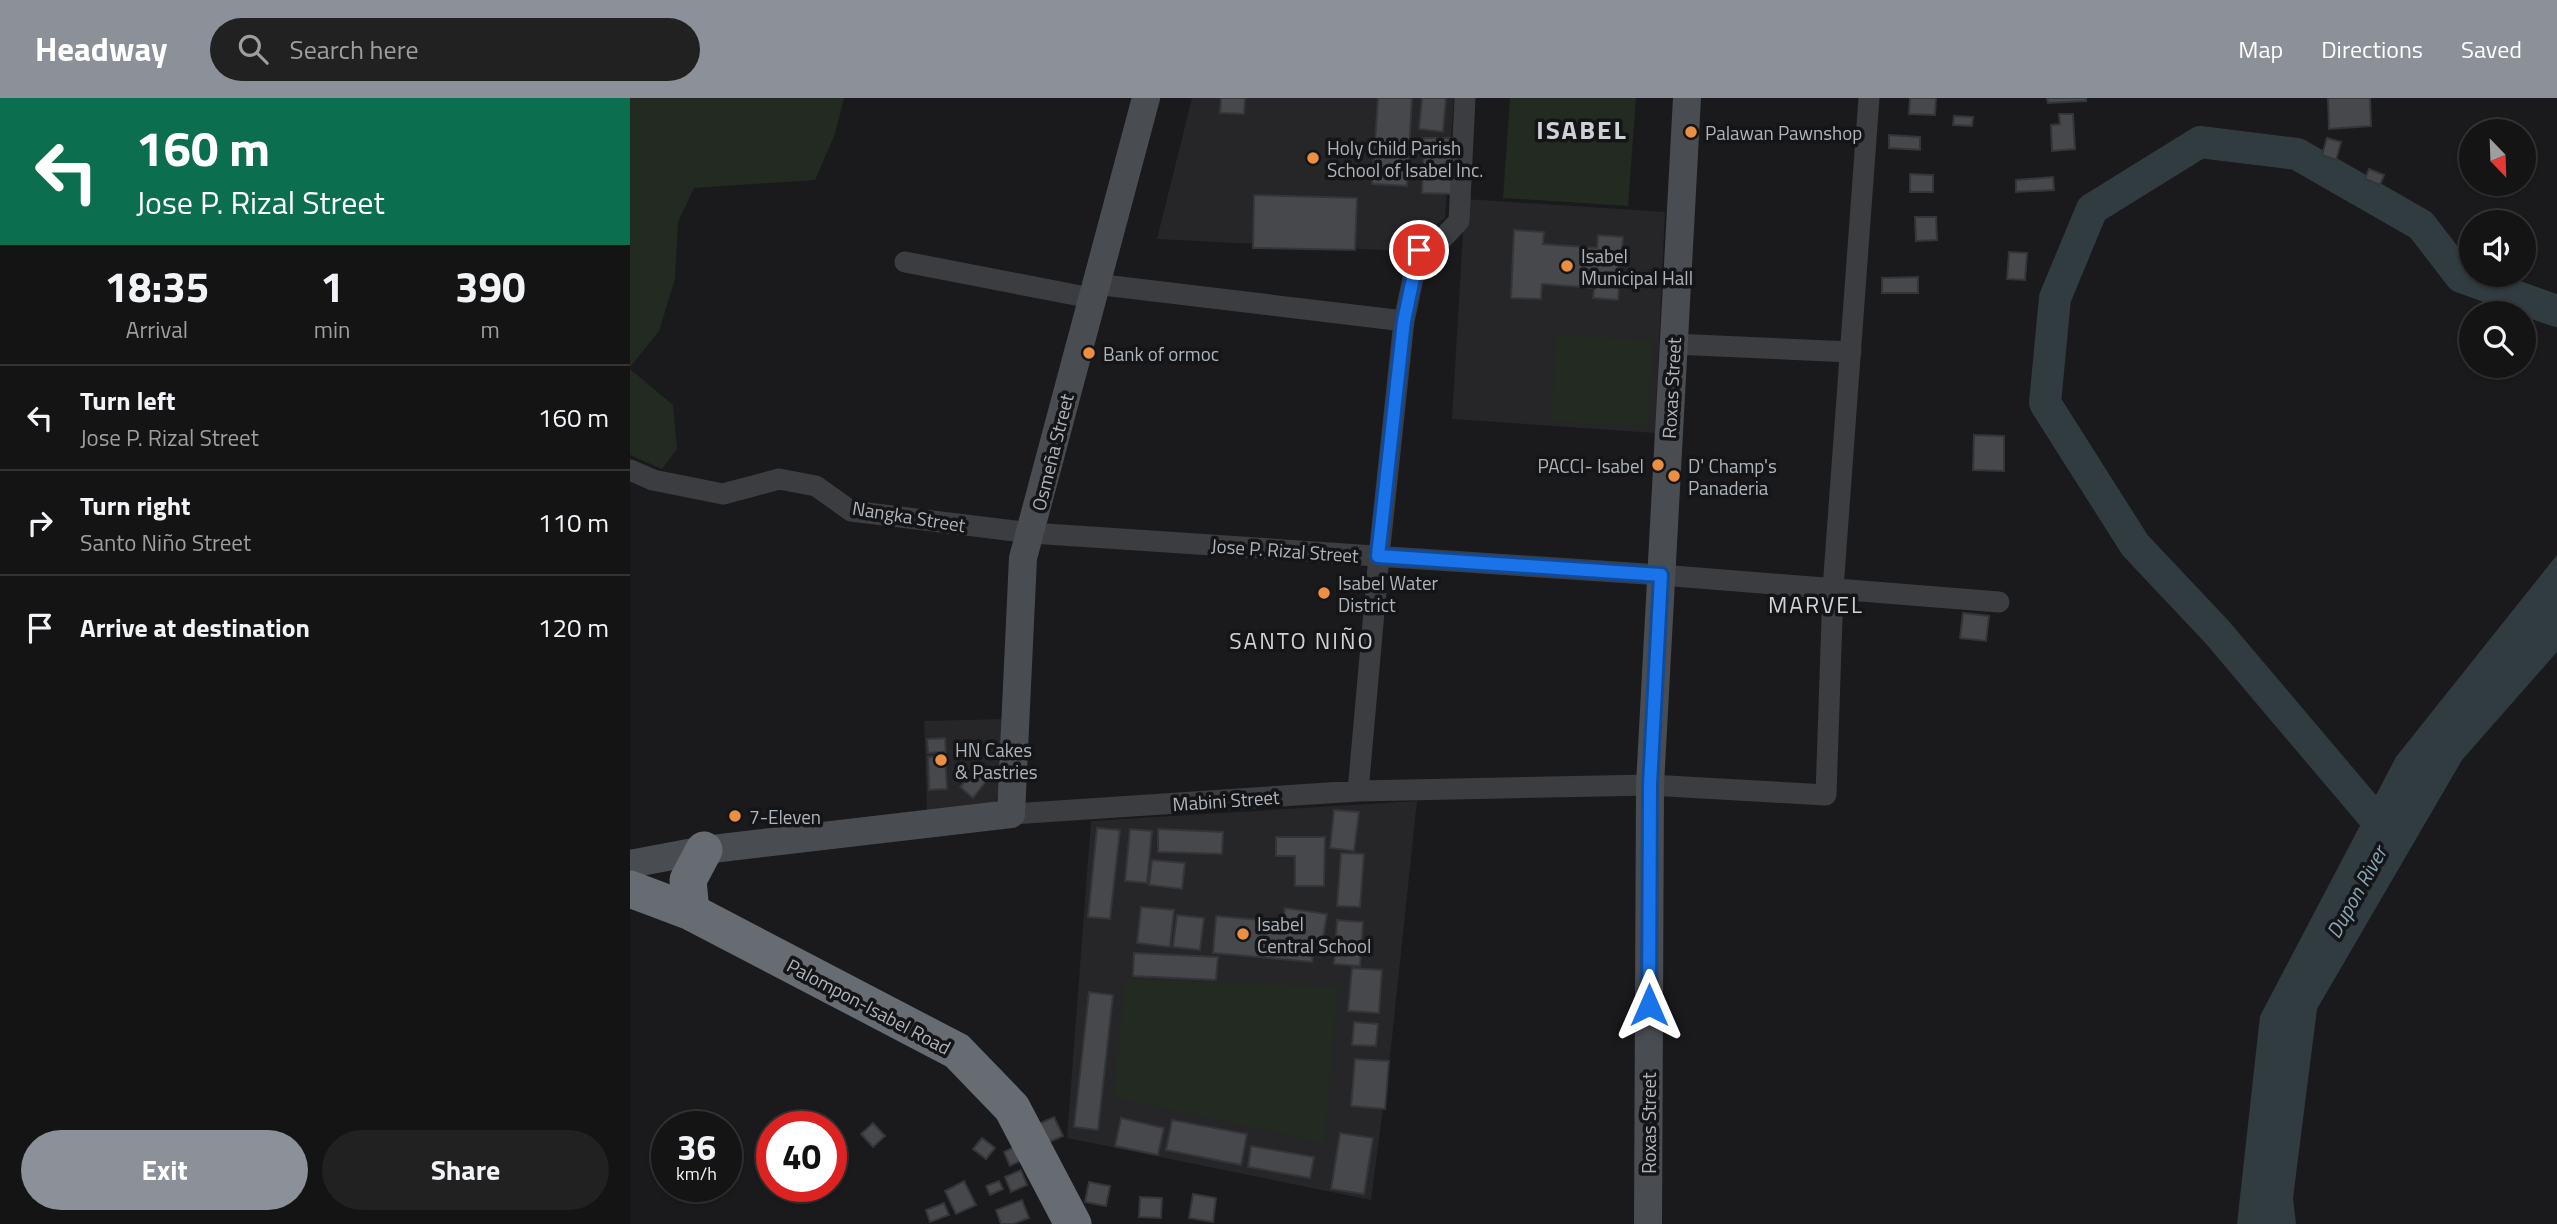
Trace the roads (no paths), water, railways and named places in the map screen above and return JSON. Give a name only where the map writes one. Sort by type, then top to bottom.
[{"type":"highway","points":[[691,912],[688,880],[704,850]]},
{"type":"highway","name":"Palompon-Isabel Road","points":[[630,889],[691,912],[957,1051],[1012,1108],[1073,1224]]},
{"type":"street","name":"Osmeña Street","points":[[1011,814],[1023,558],[1146,98]]},
{"type":"street","points":[[1358,791],[1378,556],[1404,321],[1419,250],[1442,239],[1459,221],[1465,98]]},
{"type":"street","name":"Roxas Street","points":[[1648,1224],[1650,785],[1686,98]]},
{"type":"street","points":[[1833,589],[1869,98]]},
{"type":"street","points":[[905,262],[1093,291],[1404,321]]},
{"type":"street","points":[[1673,344],[1851,352]]},
{"type":"street","name":"Nangka Street","points":[[630,470],[653,480],[723,494],[779,479],[816,486],[851,510],[1031,533]]},
{"type":"street","name":"Jose P. Rizal Street","points":[[1031,533],[1661,575],[1999,602]]},
{"type":"street","name":"Mabini Street","points":[[630,864],[704,850],[1011,814],[1358,791],[1650,785],[1826,795],[1833,589]]},
{"type":"water","name":"Dupon River","points":[[2557,555],[2557,652],[2462,760],[2317,1009],[2293,1198],[2296,1224],[2237,1224],[2260,1016],[2396,757]]},
{"type":"waterway","points":[[2388,834],[2217,632],[2135,545],[2045,403],[2055,298],[2092,209],[2200,142],[2297,154],[2421,225],[2461,277],[2557,311]]},
{"type":"place","name":"Palawan Pawnshop","points":[[1691,132]]},
{"type":"place","name":"Holy Child Parish School of Isabel Inc.","points":[[1313,158]]},
{"type":"place","name":"Isabel Municipal Hall","points":[[1567,266]]},
{"type":"place","name":"Bank of ormoc","points":[[1089,353]]},
{"type":"place","name":"PACCI- Isabel","points":[[1658,465]]},
{"type":"place","name":"D' Champ's Panaderia","points":[[1674,476]]},
{"type":"place","name":"Isabel Water District","points":[[1324,593]]},
{"type":"place","name":"HN Cakes & Pastries","points":[[941,760]]},
{"type":"place","name":"7-Eleven","points":[[735,816]]},
{"type":"place","name":"Isabel Central School","points":[[1243,934]]},
{"type":"district","name":"ISABEL","points":[[1582,129]]},
{"type":"district","name":"MARVEL","points":[[1816,604]]},
{"type":"district","name":"SANTO NIÑO","points":[[1302,640]]}]
